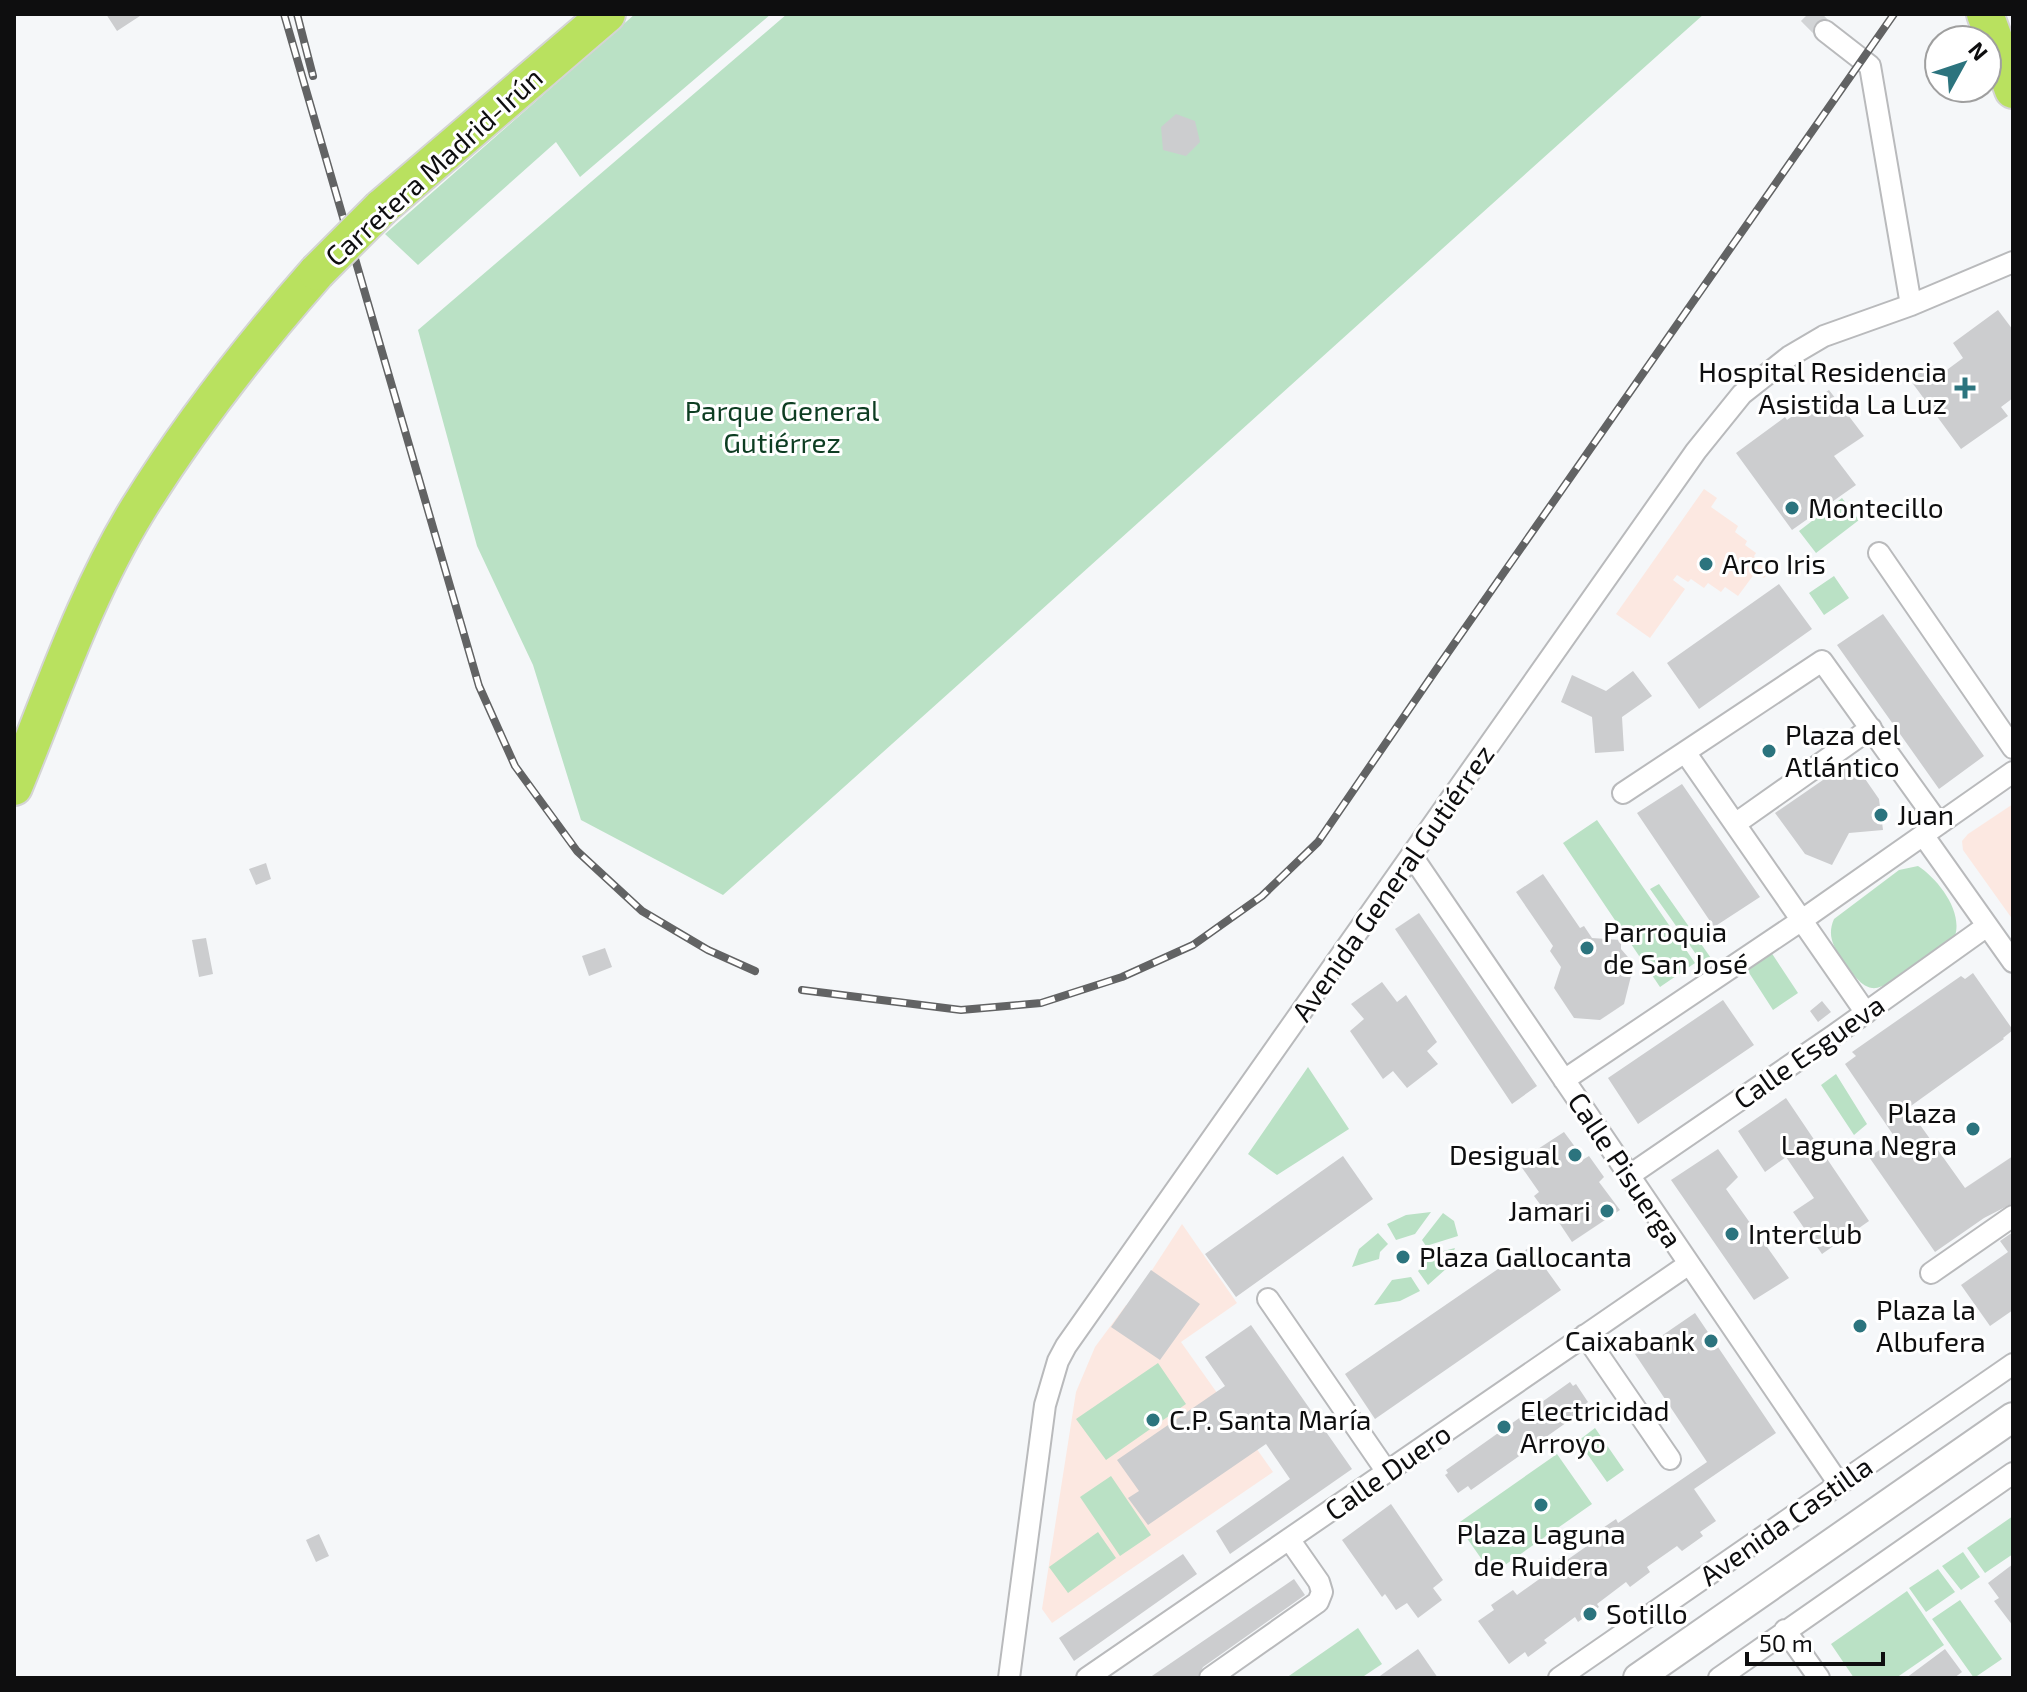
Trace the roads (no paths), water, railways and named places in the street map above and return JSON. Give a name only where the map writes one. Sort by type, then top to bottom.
[{"type":"highway","name":"Carretera Madrid-Irún","points":[[14,787],[91,600],[137,511],[204,410],[317,272],[381,208],[607,14]]},
{"type":"highway","points":[[1985,14],[2013,90]]},
{"type":"street","points":[[1825,31],[1870,66],[1911,305]]},
{"type":"street","name":"Avenida General Gutiérrez","points":[[1009,1678],[1045,1405],[1058,1361],[1066,1346],[1696,451],[1742,394],[1790,356],[1824,336],[1911,305],[2013,262]]},
{"type":"street","points":[[1879,553],[2013,748]]},
{"type":"street","points":[[1623,793],[1822,661],[1871,728],[1987,926],[2013,962]]},
{"type":"street","points":[[1735,824],[1871,728]]},
{"type":"street","points":[[1685,752],[1866,1013]]},
{"type":"street","points":[[1564,1080],[1802,920],[2013,772]]},
{"type":"street","name":"Calle Pisuerga","points":[[1412,856],[1839,1484]]},
{"type":"street","name":"Calle Esgueva","points":[[1630,1175],[1987,926]]},
{"type":"street","points":[[1931,1273],[2013,1216]]},
{"type":"street","name":"Calle Duero","points":[[1087,1678],[1689,1264]]},
{"type":"street","points":[[1268,1299],[1387,1472]]},
{"type":"street","points":[[1585,1335],[1670,1459]]},
{"type":"street","name":"Avenida Castilla","points":[[1559,1678],[2013,1364]]},
{"type":"street","name":"Avenida Castilla","points":[[1638,1678],[2013,1417]]},
{"type":"street","points":[[1719,1678],[2013,1473]]},
{"type":"street","points":[[1210,1678],[1318,1602],[1322,1592],[1319,1582],[1289,1539]]},
{"type":"street","points":[[1785,1630],[1819,1678]]},
{"type":"tunnel","points":[[1808,14],[1825,31]]},
{"type":"railway","points":[[284,14],[479,686],[515,766],[577,851],[642,911],[708,950],[755,971]]},
{"type":"railway","points":[[297,14],[313,76]]},
{"type":"railway","points":[[802,990],[961,1010],[1041,1003],[1122,977],[1193,945],[1262,896],[1318,842],[1894,14]]},
{"type":"place","name":"Hospital Residencia Asistida La Luz","points":[[1965,388]]},
{"type":"place","name":"Montecillo","points":[[1792,508]]},
{"type":"place","name":"Arco Iris","points":[[1706,564]]},
{"type":"place","name":"Plaza del Atlántico","points":[[1769,751]]},
{"type":"place","name":"Juan","points":[[1881,815]]},
{"type":"place","name":"Parroquia de San José","points":[[1587,948]]},
{"type":"place","name":"Plaza Laguna Negra","points":[[1973,1129]]},
{"type":"place","name":"Desigual","points":[[1575,1155]]},
{"type":"place","name":"Jamari","points":[[1607,1211]]},
{"type":"place","name":"Interclub","points":[[1732,1234]]},
{"type":"place","name":"Plaza Gallocanta","points":[[1403,1257]]},
{"type":"place","name":"Plaza la Albufera","points":[[1860,1326]]},
{"type":"place","name":"Caixabank","points":[[1711,1341]]},
{"type":"place","name":"C.P. Santa María","points":[[1153,1420]]},
{"type":"place","name":"Electricidad Arroyo","points":[[1504,1427]]},
{"type":"place","name":"Plaza Laguna de Ruidera","points":[[1541,1505]]},
{"type":"place","name":"Sotillo","points":[[1590,1614]]},
{"type":"park label","name":"Parque General Gutiérrez","points":[[782,427]]}]
